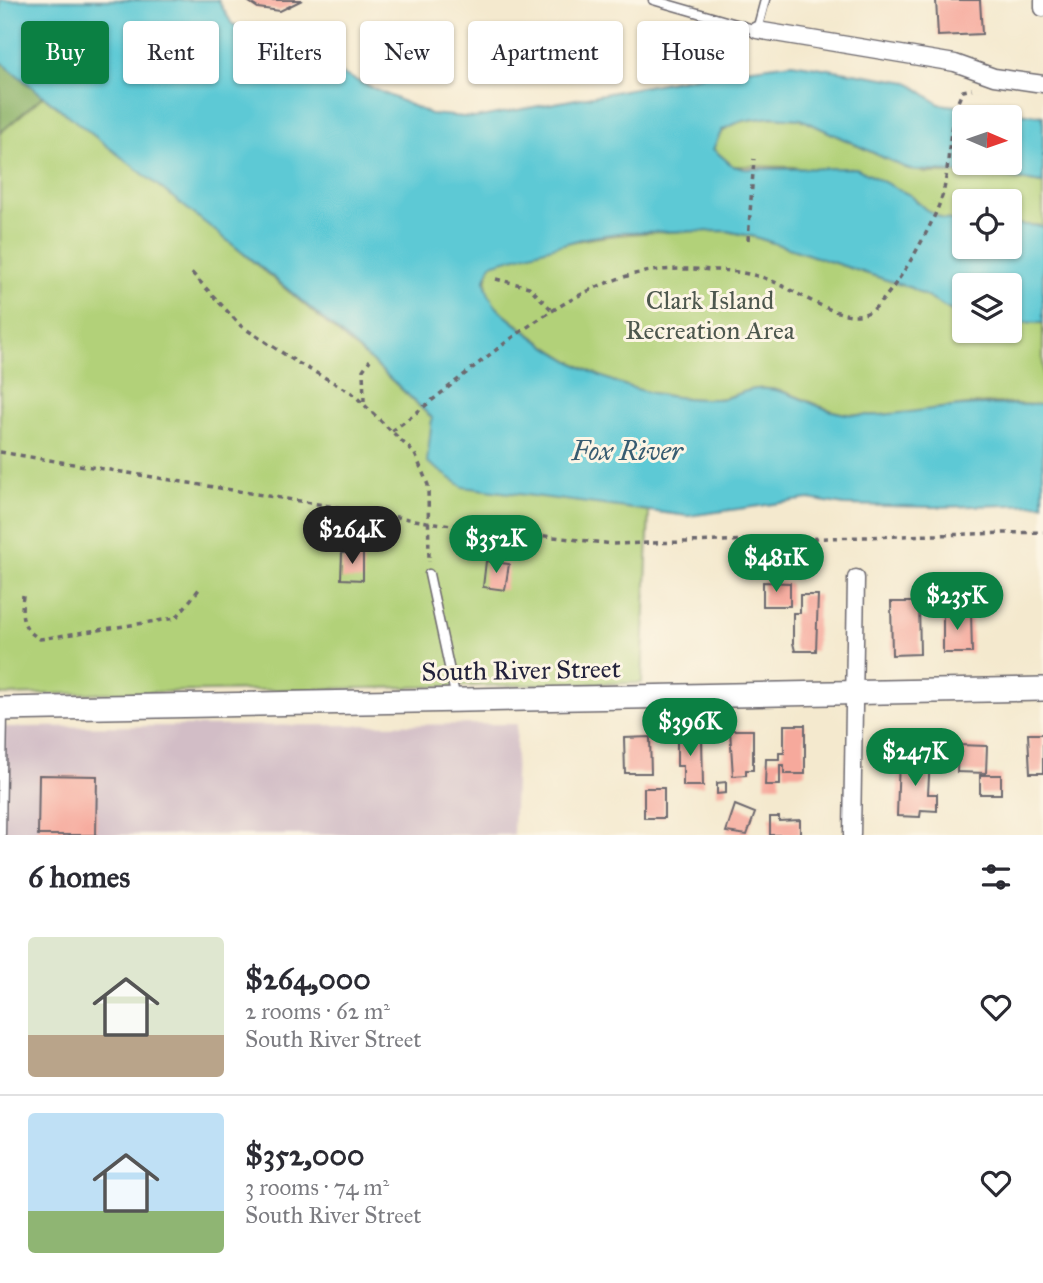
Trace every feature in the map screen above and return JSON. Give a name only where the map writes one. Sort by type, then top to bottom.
[{"type":"main road","name":"South River Street","points":[[2,709],[1043,689]]},
{"type":"street","points":[[1043,0],[1043,8]]},
{"type":"street","points":[[757,30],[955,63],[994,77],[1043,84]]},
{"type":"street","points":[[852,835],[856,578]]},
{"type":"lane","points":[[653,0],[757,30],[765,0]]},
{"type":"lane","points":[[429,574],[456,699]]},
{"type":"lane","points":[[1,835],[2,709]]},
{"type":"path","points":[[392,431],[537,322],[577,296],[625,276],[665,271],[715,270],[761,276],[833,311],[856,317],[874,310],[892,290],[938,209],[946,179],[956,104]]},
{"type":"path","points":[[748,240],[754,159]]},
{"type":"path","points":[[191,273],[241,326],[298,363],[351,392],[415,454],[428,485],[429,574]]},
{"type":"path","points":[[496,279],[528,288],[554,311]]},
{"type":"path","points":[[364,403],[363,370],[370,360]]},
{"type":"path","points":[[0,452],[428,522],[613,544],[1043,532]]},
{"type":"path","points":[[23,595],[21,618],[27,632],[40,639],[176,618],[200,588]]},
{"type":"shaded area","points":[[517,724],[513,835],[0,835],[0,727]]},
{"type":"green space","points":[[0,61],[21,78],[21,84],[28,84],[43,96],[0,133]]},
{"type":"green space","points":[[43,96],[194,212],[370,360],[432,418],[565,499],[649,511],[642,683],[0,695],[0,117]]},
{"type":"green space","points":[[771,117],[801,119],[884,158],[925,173],[988,175],[1043,183],[1043,226],[1022,225],[1022,189],[952,189],[952,220],[943,219],[925,209],[910,195],[793,167],[733,166],[713,149],[716,140],[728,127],[744,121]]},
{"type":"green space","name":"Clark Island Recreation Area","points":[[727,231],[755,237],[911,288],[952,311],[952,343],[1022,343],[1022,322],[1043,323],[1043,405],[990,403],[901,414],[865,415],[836,412],[791,394],[768,389],[751,390],[715,399],[661,395],[612,381],[565,358],[504,314],[488,294],[487,275],[491,264],[549,246],[608,236]]},
{"type":"water","name":"Fox River","points":[[0,0],[218,0],[233,24],[233,84],[346,84],[346,76],[430,114],[475,118],[657,84],[749,84],[749,68],[792,63],[908,82],[939,104],[952,106],[952,172],[910,170],[801,119],[771,117],[741,121],[722,130],[713,149],[733,166],[745,169],[856,168],[910,195],[925,209],[943,219],[952,220],[952,259],[1022,259],[1022,225],[1043,226],[1043,323],[1022,322],[1022,273],[952,273],[952,311],[911,288],[755,237],[727,231],[625,232],[585,238],[491,264],[485,279],[489,296],[505,315],[568,360],[615,382],[664,395],[716,399],[756,389],[768,389],[836,412],[859,415],[967,406],[1043,405],[1043,504],[936,507],[844,505],[809,499],[688,516],[463,487],[427,462],[432,418],[381,370],[275,279],[29,84],[109,84],[109,21],[21,21],[21,78],[0,61]]},
{"type":"water","points":[[1022,114],[1043,116],[1043,183],[988,175],[1022,175]]},
{"type":"building","points":[[246,0],[302,0],[280,11],[258,8]]},
{"type":"building","points":[[936,0],[980,0],[982,34],[938,36]]},
{"type":"building","points":[[342,553],[363,553],[363,580],[341,579]]},
{"type":"building","points":[[486,561],[509,564],[505,590],[483,587]]},
{"type":"building","points":[[763,582],[790,583],[790,606],[763,606]]},
{"type":"building","points":[[800,595],[818,595],[816,651],[795,651],[793,613],[800,613]]},
{"type":"building","points":[[891,602],[919,602],[920,654],[892,655]]},
{"type":"building","points":[[943,611],[971,611],[972,653],[943,653]]},
{"type":"building","points":[[784,725],[805,725],[805,774],[784,774],[784,765],[780,765],[780,785],[765,785],[766,759],[779,759],[779,753],[784,753]]},
{"type":"building","points":[[730,730],[753,730],[753,770],[746,770],[746,775],[733,776]]},
{"type":"building","points":[[677,731],[692,731],[692,737],[702,736],[703,786],[683,786],[683,766],[677,766]]},
{"type":"building","points":[[1028,734],[1043,734],[1043,773],[1030,773]]},
{"type":"building","points":[[650,737],[651,773],[625,773],[624,738]]},
{"type":"building","points":[[958,745],[987,746],[986,773],[957,772]]},
{"type":"building","points":[[899,758],[930,759],[928,794],[937,794],[937,811],[921,810],[920,817],[897,816]]},
{"type":"building","points":[[39,775],[97,776],[96,835],[38,835]]},
{"type":"building","points":[[980,775],[1001,775],[1001,794],[980,794]]},
{"type":"building","points":[[726,782],[726,793],[717,794],[717,783]]},
{"type":"building","points":[[644,788],[664,788],[664,818],[644,818]]},
{"type":"building","points":[[735,805],[755,813],[747,835],[726,832]]},
{"type":"building","points":[[770,817],[779,817],[779,821],[800,820],[800,835],[770,835]]}]
